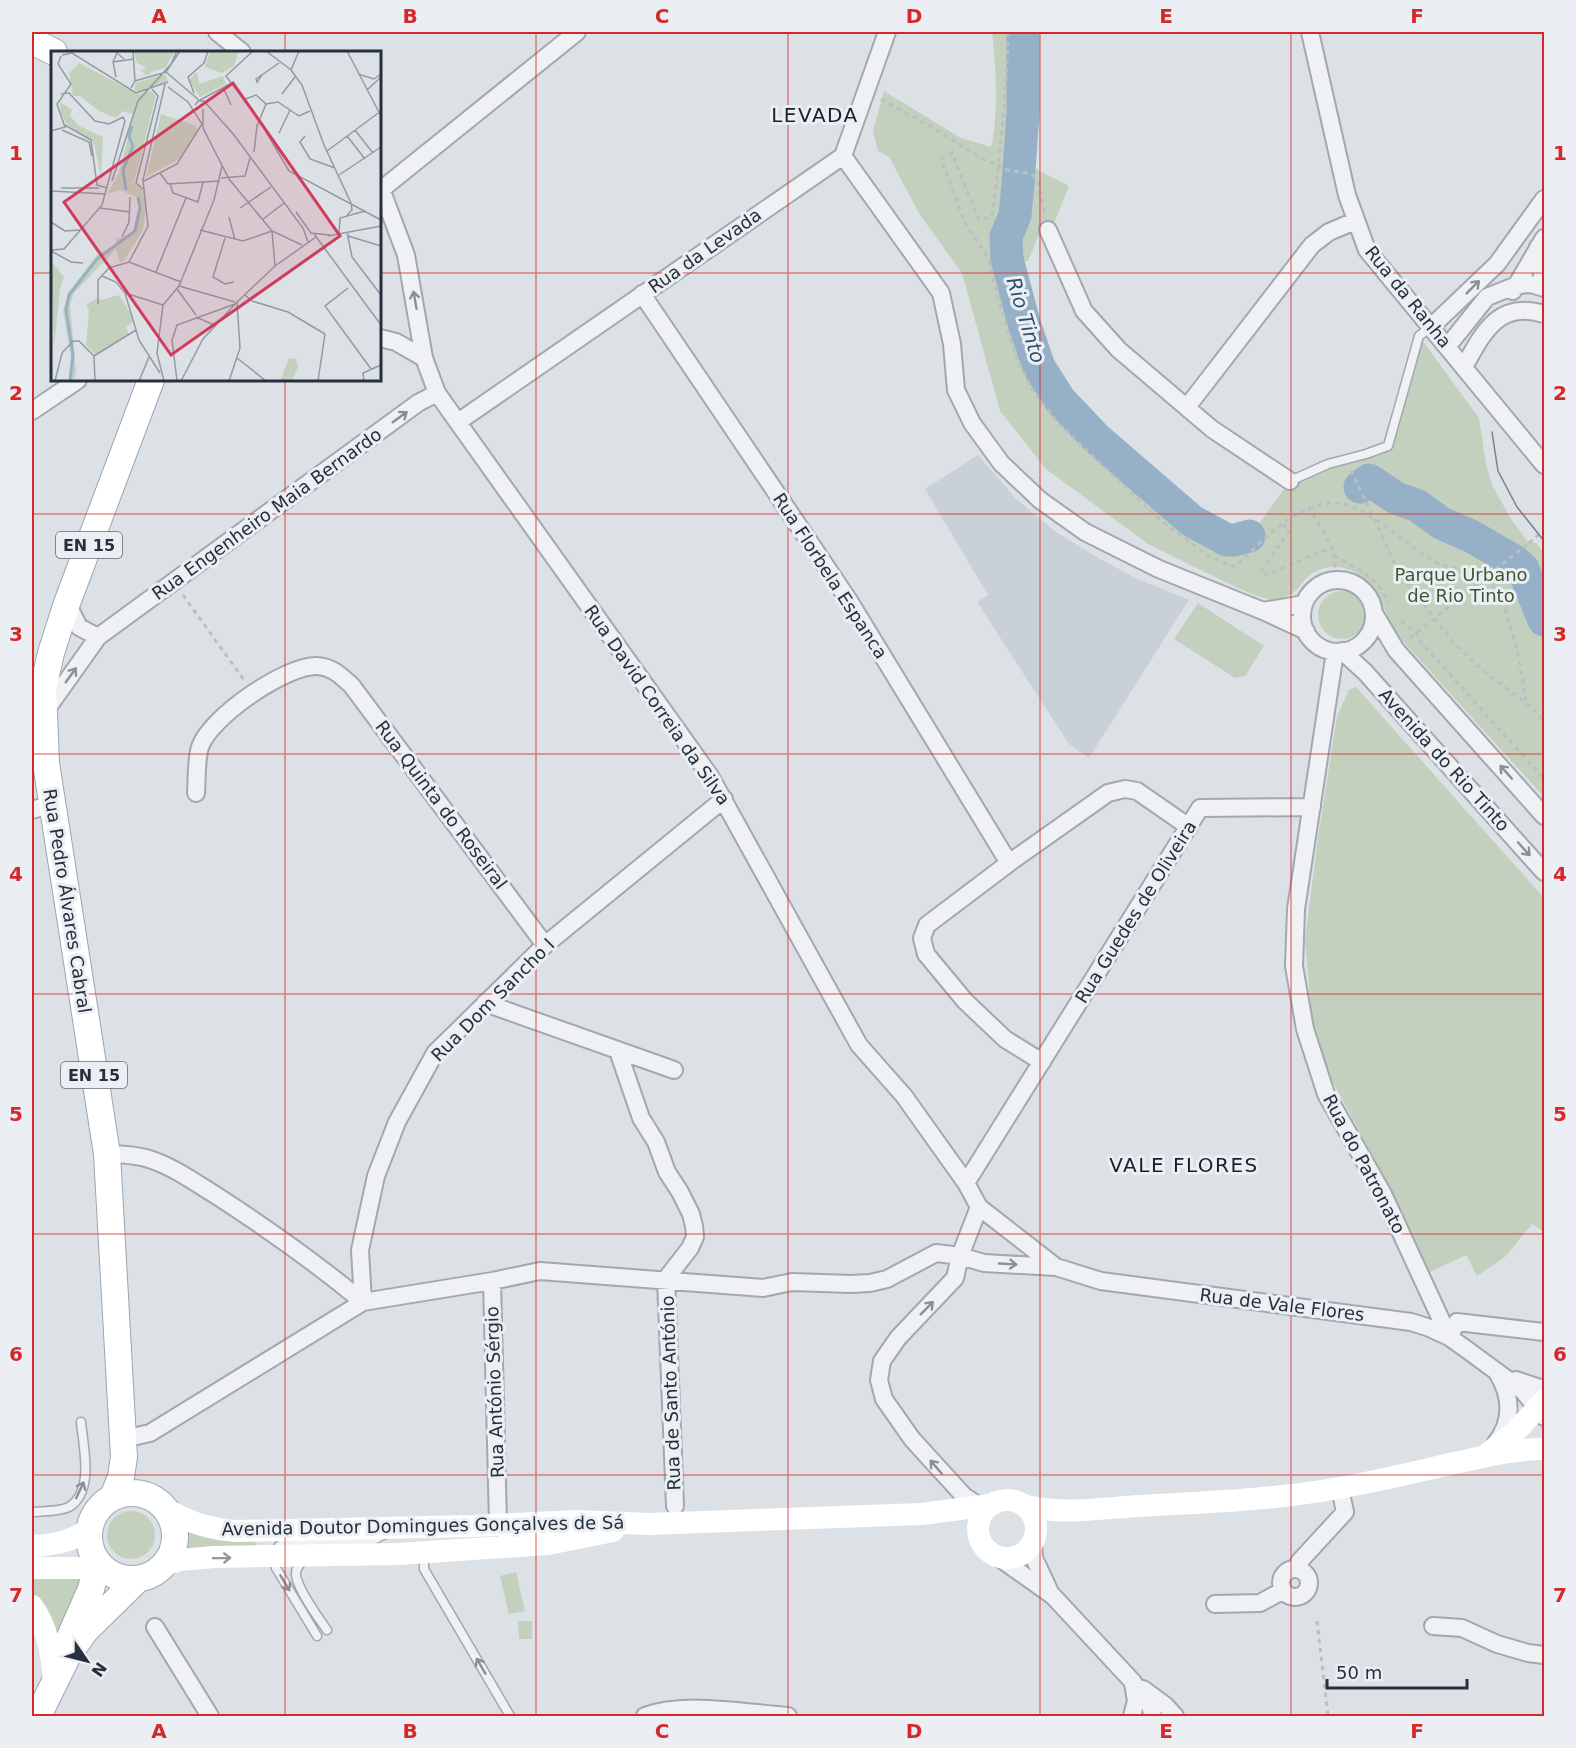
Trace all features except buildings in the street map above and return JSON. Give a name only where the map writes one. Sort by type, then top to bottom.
[{"type":"main road","points":[[32,41],[52,51]]},
{"type":"main road","name":"Rua Pedro Álvares Cabral","points":[[113,1497],[121,1478],[123,1439],[106,1154],[42,807],[37,714],[51,653],[67,603],[151,381]]},
{"type":"main road","points":[[1485,1455],[1508,1438],[1543,1403]]},
{"type":"main road","name":"Rua Pedro Álvares Cabral","points":[[123,1439],[129,1460],[138,1477],[161,1504]]},
{"type":"main road","name":"Avenida Doutor Domingues Gonçalves de Sá","points":[[161,1504],[187,1521],[212,1529],[237,1531],[397,1528],[499,1519],[649,1524],[922,1514],[985,1506],[1008,1499],[1045,1510],[1088,1509],[1217,1502],[1302,1494],[1340,1488],[1485,1455],[1545,1449]]},
{"type":"main road","points":[[113,1497],[127,1493],[141,1494],[161,1504]]},
{"type":"main road","name":"EN 15","points":[[89,1529],[102,1505],[113,1497]]},
{"type":"main road","name":"EN 15","points":[[161,1504],[173,1523],[175,1538],[172,1552],[164,1565]]},
{"type":"main road","points":[[979,1538],[977,1529],[985,1506]]},
{"type":"main road","points":[[1026,1506],[1037,1523],[1035,1538]]},
{"type":"main road","points":[[998,1557],[1008,1559],[1018,1557],[1027,1551],[1035,1538],[1066,1516],[1088,1509]]},
{"type":"main road","name":"Avenida Doutor Domingues Gonçalves de Sá","points":[[922,1514],[960,1526],[979,1538],[983,1546],[998,1557]]},
{"type":"main road","name":"Avenida Doutor Domingues Gonçalves de Sá","points":[[164,1565],[180,1560],[214,1557],[399,1554],[548,1544],[649,1524]]},
{"type":"main road","points":[[32,1546],[61,1543],[76,1538],[89,1529]]},
{"type":"main road","points":[[54,1682],[66,1646],[100,1566],[89,1542],[89,1529]]},
{"type":"main road","points":[[32,1568],[100,1566],[125,1579],[138,1579],[152,1574],[164,1565]]},
{"type":"main road","points":[[37,1710],[67,1657],[85,1631],[138,1579]]},
{"type":"main road","points":[[32,1606],[46,1634],[53,1659],[54,1682]]},
{"type":"street","points":[[217,32],[241,51]]},
{"type":"street","points":[[381,187],[577,32]]},
{"type":"street","points":[[887,32],[843,156],[941,293],[952,344],[956,390],[972,423],[1001,463],[1040,500],[1085,532],[1159,569],[1306,631]]},
{"type":"street","name":"Rua da Ranha","points":[[1310,32],[1347,195],[1367,250],[1545,465]]},
{"type":"street","name":"Rua da Levada","points":[[458,422],[843,156]]},
{"type":"street","name":"Rua David Correia da Silva","points":[[381,187],[406,255],[424,358],[437,393],[703,766],[724,799],[859,1045],[904,1096],[966,1183],[979,1207]]},
{"type":"street","points":[[1431,327],[1497,264],[1545,199]]},
{"type":"street","points":[[1187,407],[1312,245],[1329,232],[1355,221]]},
{"type":"street","points":[[1048,230],[1084,311],[1119,351],[1212,429],[1290,481]]},
{"type":"street","points":[[1464,367],[1517,285],[1541,242]]},
{"type":"street","points":[[1447,347],[1487,297],[1517,285],[1531,284],[1544,288],[1541,242]]},
{"type":"street","name":"Rua Florbela Espanca","points":[[642,294],[848,599],[1009,863]]},
{"type":"street","points":[[1492,321],[1523,310],[1545,314]]},
{"type":"street","points":[[381,338],[396,342],[424,358]]},
{"type":"street","points":[[32,411],[77,381]]},
{"type":"street","name":"Rua Engenheiro Maia Bernardo","points":[[37,714],[98,637],[418,403],[437,393]]},
{"type":"street","points":[[1337,580],[1348,581],[1366,593],[1374,613],[1373,624],[1361,643],[1352,649],[1339,652],[1320,647],[1312,640],[1306,631],[1302,613],[1309,594],[1326,582],[1337,580]]},
{"type":"street","points":[[67,603],[79,627],[98,637]]},
{"type":"street","points":[[1263,611],[1304,604]]},
{"type":"street","name":"Avenida do Rio Tinto","points":[[1374,613],[1396,650],[1545,816]]},
{"type":"street","points":[[1312,807],[1339,652]]},
{"type":"street","name":"Avenida do Rio Tinto","points":[[1339,652],[1365,672],[1545,872]]},
{"type":"street","name":"Rua Quinta do Roseiral","points":[[254,693],[284,675],[302,668],[318,666],[334,669],[352,686],[545,945]]},
{"type":"street","points":[[32,688],[37,714]]},
{"type":"street","points":[[196,793],[201,746],[223,715],[254,693]]},
{"type":"street","points":[[1042,1062],[1005,1039],[965,1001],[926,954],[921,938],[927,925],[1108,793],[1125,789],[1137,791],[1189,827]]},
{"type":"street","name":"Rua Dom Sancho I","points":[[363,1302],[360,1250],[376,1176],[397,1122],[435,1053],[545,945],[724,799]]},
{"type":"street","name":"Rua Guedes de Oliveira","points":[[966,1183],[1200,808],[1312,807]]},
{"type":"street","name":"Rua do Patronato","points":[[1312,807],[1296,921],[1294,966],[1305,1029],[1326,1094],[1383,1194],[1449,1337]]},
{"type":"street","points":[[485,1004],[674,1070]]},
{"type":"street","points":[[618,1051],[642,1118],[656,1142],[667,1172],[691,1214],[695,1237],[686,1255],[666,1279]]},
{"type":"street","points":[[106,1154],[126,1154],[153,1160],[188,1178],[309,1259],[363,1302]]},
{"type":"street","points":[[985,1506],[964,1496],[912,1439],[884,1399],[879,1380],[882,1360],[898,1338],[955,1278],[960,1256],[979,1207],[1056,1267]]},
{"type":"street","points":[[123,1439],[150,1433],[363,1302],[540,1271],[763,1288],[792,1282],[860,1284],[887,1279],[936,1253],[960,1256],[984,1263],[1056,1267]]},
{"type":"street","name":"Rua de Vale Flores","points":[[1056,1267],[1101,1281],[1411,1322],[1449,1337],[1543,1403]]},
{"type":"street","name":"Rua de Santo António","points":[[666,1279],[675,1506]]},
{"type":"street","name":"Rua António Sérgio","points":[[492,1281],[499,1519]]},
{"type":"street","points":[[1449,1337],[1457,1322],[1545,1332]]},
{"type":"street","name":"Rua de Vale Flores","points":[[1485,1455],[1503,1435],[1509,1415],[1509,1400],[1504,1384],[1496,1371]]},
{"type":"street","points":[[1298,1569],[1299,1562],[1345,1512],[1340,1488]]},
{"type":"street","points":[[499,1519],[502,1531],[508,1534],[619,1530]]},
{"type":"street","points":[[399,1554],[425,1541],[485,1539],[493,1534],[499,1519]]},
{"type":"street","points":[[1035,1538],[1034,1558],[1053,1596]]},
{"type":"street","points":[[998,1557],[1053,1596],[1132,1682],[1150,1706],[1153,1716]]},
{"type":"street","points":[[1298,1569],[1306,1574],[1309,1588],[1303,1595],[1294,1598],[1282,1591],[1281,1582],[1284,1573],[1298,1569]]},
{"type":"street","points":[[1215,1604],[1260,1603],[1282,1591]]},
{"type":"street","points":[[1433,1626],[1462,1628],[1497,1644],[1528,1653],[1545,1655]]},
{"type":"street","points":[[155,1627],[210,1716]]},
{"type":"street","points":[[1132,1682],[1136,1701],[1132,1716]]},
{"type":"street","points":[[1132,1682],[1166,1706],[1175,1716]]},
{"type":"street","points":[[645,1716],[698,1709],[788,1716]]},
{"type":"lane","points":[[1290,481],[1328,464],[1388,446],[1419,336],[1431,327]]},
{"type":"lane","points":[[32,1512],[69,1507],[83,1488],[85,1477],[81,1422]]},
{"type":"lane","points":[[317,1636],[276,1568],[274,1557],[277,1548],[286,1542],[374,1540],[397,1528]]},
{"type":"lane","points":[[429,1551],[424,1561],[424,1569],[510,1716]]},
{"type":"lane","points":[[306,1557],[298,1566],[296,1573],[300,1586],[327,1630]]},
{"type":"path","points":[[1008,32],[999,165],[992,216],[979,220],[952,153],[941,159],[965,223],[989,259],[1015,355],[1033,391],[1059,424],[1160,520],[1209,556],[1235,567],[1273,531],[1295,515],[1308,507],[1332,502],[1347,505],[1376,520],[1438,563],[1480,574],[1494,587],[1506,608],[1526,703]]},
{"type":"path","points":[[865,92],[890,103],[982,159],[999,165],[1002,169],[1032,174],[1038,182],[1048,230]]},
{"type":"path","points":[[1346,460],[1398,570],[1434,618],[1455,644],[1480,668],[1545,720]]},
{"type":"path","points":[[1308,507],[1333,550],[1337,580]]},
{"type":"path","points":[[1283,525],[1290,530],[1261,571],[1267,575],[1321,551],[1333,550]]},
{"type":"path","points":[[1416,633],[1545,530]]},
{"type":"path","points":[[1334,556],[1366,573],[1378,585],[1390,605]]},
{"type":"path","points":[[174,582],[254,693]]},
{"type":"path","points":[[1398,617],[1416,633],[1420,641],[1545,779]]},
{"type":"path","points":[[1317,1621],[1328,1716]]},
{"type":"shaded area","points":[[978,455],[1016,499],[1056,532],[1138,579],[1189,600],[1089,758],[1069,744],[977,602],[988,595],[925,489]]},
{"type":"green space","name":"Parque Urbano de Rio Tinto","points":[[992,32],[1039,32],[1029,153],[1034,168],[1069,186],[1054,223],[1041,230],[1028,261],[1019,261],[1041,341],[1069,390],[1125,453],[1193,506],[1226,524],[1258,525],[1290,481],[1388,446],[1419,336],[1479,418],[1486,464],[1492,485],[1511,519],[1529,543],[1536,543],[1544,553],[1544,797],[1391,628],[1379,597],[1371,585],[1357,573],[1340,567],[1322,569],[1307,577],[1293,593],[1276,602],[1249,593],[1148,544],[1046,469],[1000,411],[962,273],[920,215],[889,157],[878,151],[873,131],[884,91],[961,138],[991,147],[996,105]]},
{"type":"green space","points":[[1337,591],[1347,591],[1362,601],[1366,615],[1365,624],[1356,635],[1347,639],[1337,639],[1322,629],[1318,620],[1318,610],[1328,595]]},
{"type":"green space","points":[[1198,603],[1264,646],[1245,676],[1235,678],[1174,639]]},
{"type":"green space","points":[[1356,687],[1544,898],[1544,1232],[1532,1224],[1505,1257],[1477,1276],[1466,1255],[1426,1274],[1395,1197],[1331,1079],[1312,1022],[1305,940],[1318,838],[1337,716],[1349,690]]},
{"type":"green space","points":[[126,1511],[136,1511],[151,1521],[155,1535],[154,1544],[145,1555],[136,1559],[126,1559],[111,1549],[107,1540],[107,1530],[117,1515]]},
{"type":"green space","points":[[185,1531],[207,1538],[255,1542],[256,1544],[255,1547],[184,1551]]},
{"type":"green space","points":[[516,1572],[525,1611],[509,1614],[500,1576]]},
{"type":"green space","points":[[32,1577],[82,1578],[58,1641],[45,1608],[32,1593]]},
{"type":"green space","points":[[518,1621],[532,1621],[532,1639],[519,1639]]},
{"type":"waterway","name":"Rio Tinto","points":[[1023,32],[1023,113],[1018,184],[1015,215],[1006,237],[1007,259],[1024,323],[1039,367],[1060,400],[1097,439],[1192,521],[1227,540],[1249,536]]},
{"type":"waterway","name":"Rio Tinto","points":[[1360,487],[1369,480],[1396,498],[1418,506],[1441,523],[1471,536],[1514,561],[1523,569],[1544,620]]},
{"type":"tram line","points":[[1492,432],[1498,471],[1517,507],[1544,541]]},
{"type":"district","name":"LEVADA","points":[[815,115]]},
{"type":"district","name":"VALE FLORES","points":[[1184,1165]]}]
